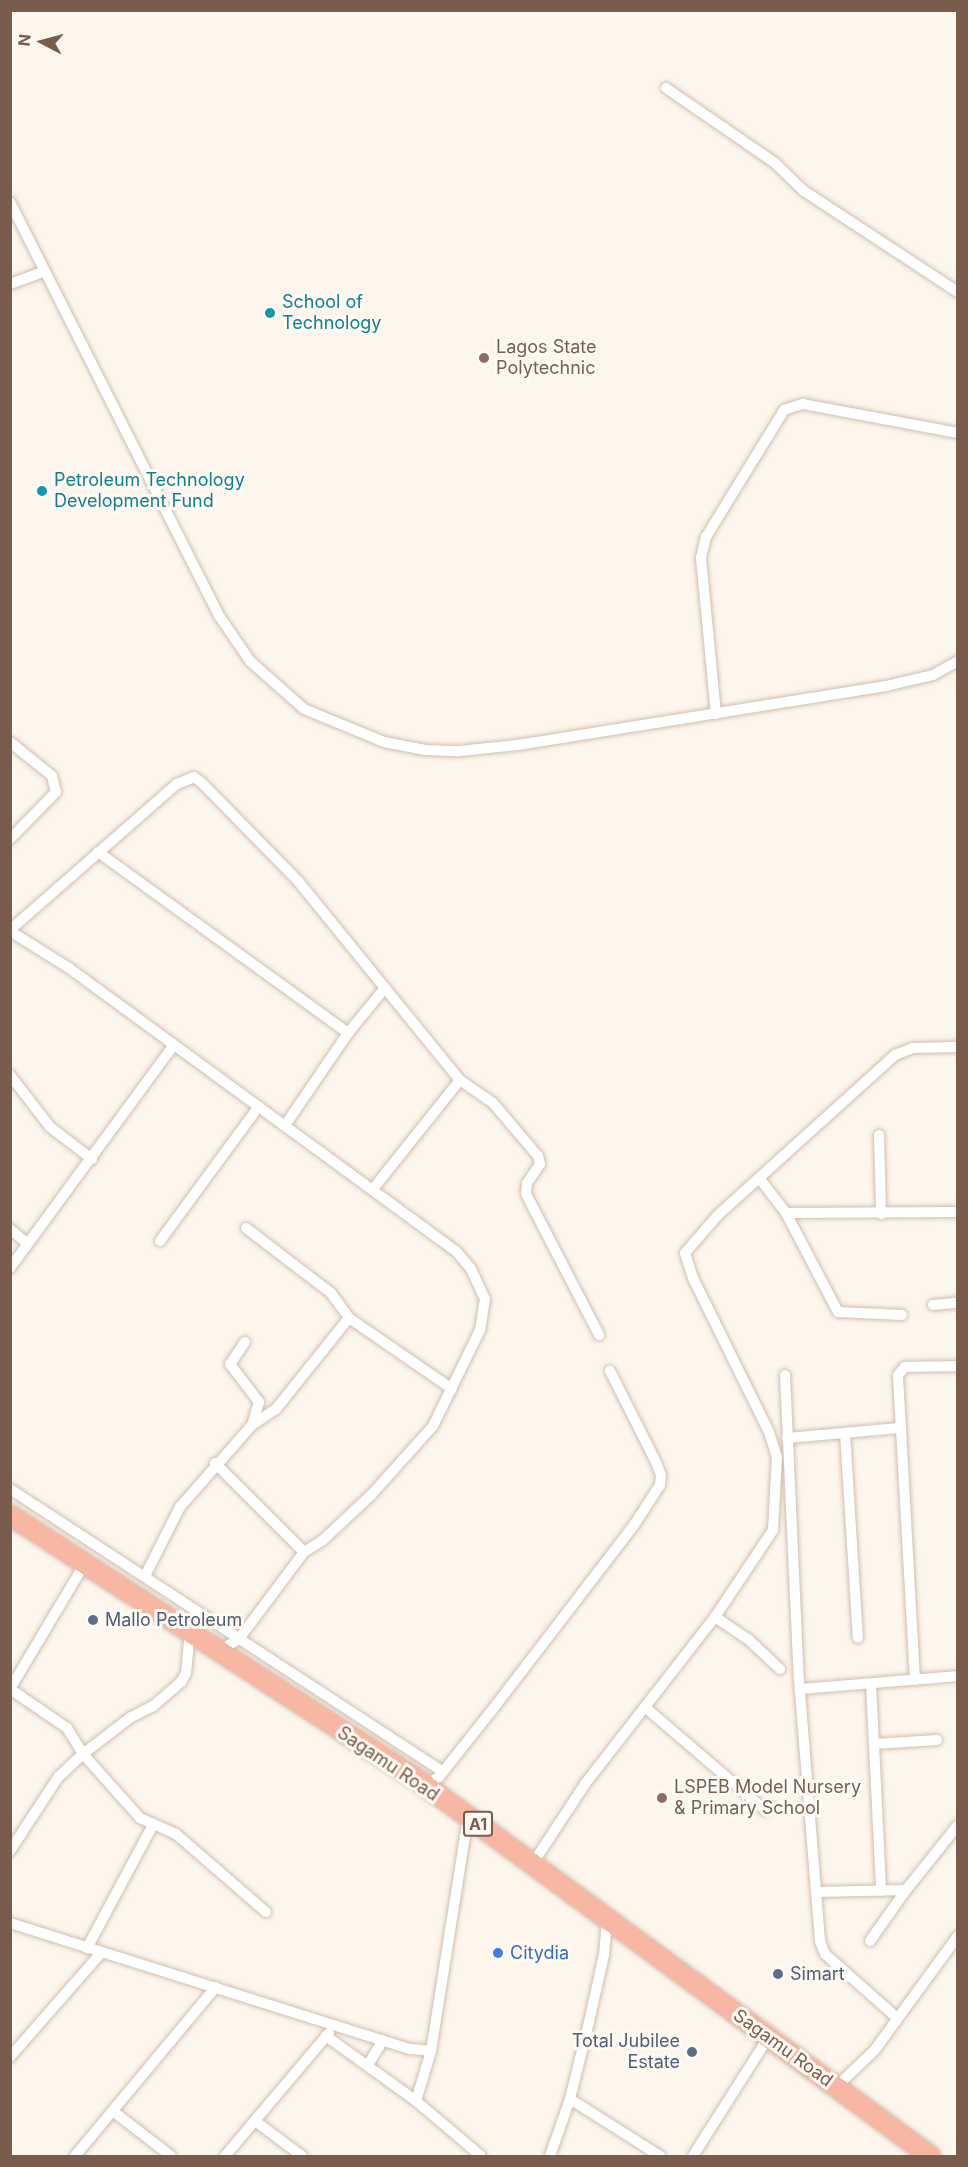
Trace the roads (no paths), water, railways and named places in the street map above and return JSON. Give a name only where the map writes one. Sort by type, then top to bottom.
[{"type":"highway","name":"Sagamu Road","points":[[10,1515],[221,1650],[424,1785],[607,1916],[930,2157]]},
{"type":"street","points":[[666,88],[775,163],[804,191],[957,292]]},
{"type":"street","points":[[10,202],[43,272],[220,617],[250,661],[304,709],[384,742],[425,750],[518,746],[886,686],[933,675],[957,662]]},
{"type":"street","points":[[10,284],[43,272]]},
{"type":"street","points":[[716,714],[700,558],[706,537],[784,410],[803,404],[957,433]]},
{"type":"street","points":[[10,742],[52,776],[56,792],[10,839]]},
{"type":"street","points":[[221,1650],[239,1640],[304,1552],[323,1540],[387,1478],[433,1426],[484,1317],[480,1285],[456,1251],[286,1124],[172,1046],[69,968],[10,931],[177,784],[194,777],[217,794],[298,881],[460,1080],[500,1111],[540,1160],[539,1169],[527,1183],[526,1194],[599,1335]]},
{"type":"street","points":[[98,852],[348,1033]]},
{"type":"street","points":[[286,1124],[348,1033],[385,988]]},
{"type":"street","points":[[10,1268],[92,1159],[172,1046]]},
{"type":"street","points":[[534,1863],[585,1784],[715,1617],[773,1530],[777,1457],[769,1432],[693,1278],[685,1253],[718,1215],[895,1055],[913,1048],[957,1047]]},
{"type":"street","points":[[10,1075],[50,1127],[92,1159]]},
{"type":"street","points":[[373,1189],[460,1080]]},
{"type":"street","points":[[160,1241],[259,1106]]},
{"type":"street","points":[[879,1135],[881,1214]]},
{"type":"street","points":[[760,1179],[786,1213],[838,1312],[902,1315]]},
{"type":"street","points":[[786,1213],[957,1212]]},
{"type":"street","points":[[246,1228],[331,1293],[349,1318],[452,1389]]},
{"type":"street","points":[[10,1229],[28,1244]]},
{"type":"street","points":[[933,1305],[957,1303]]},
{"type":"street","points":[[145,1576],[173,1518],[215,1463],[252,1425],[276,1409],[349,1318]]},
{"type":"street","points":[[245,1342],[230,1364],[259,1402],[252,1425]]},
{"type":"street","points":[[915,1680],[900,1428],[900,1371],[957,1366]]},
{"type":"street","points":[[424,1785],[442,1772],[555,1629],[660,1485],[661,1475],[655,1460],[610,1371]]},
{"type":"street","points":[[785,1375],[801,1689],[817,1892],[825,1953],[896,2017]]},
{"type":"street","points":[[787,1438],[900,1428]]},
{"type":"street","points":[[845,1433],[858,1638]]},
{"type":"street","points":[[215,1463],[304,1552]]},
{"type":"street","points":[[10,1490],[442,1772]]},
{"type":"street","points":[[85,1563],[10,1689],[67,1728],[82,1754],[133,1812],[153,1825],[176,1834],[266,1912]]},
{"type":"street","points":[[715,1617],[748,1639],[780,1669]]},
{"type":"street","points":[[10,1851],[59,1776],[82,1754],[131,1717],[153,1706],[181,1682],[186,1673],[190,1630]]},
{"type":"street","points":[[801,1689],[957,1676]]},
{"type":"street","points":[[870,1684],[881,1891]]},
{"type":"street","points":[[646,1708],[765,1810]]},
{"type":"street","points":[[874,1744],[937,1740]]},
{"type":"street","points":[[416,2101],[430,2051],[468,1817]]},
{"type":"street","points":[[87,1948],[153,1825]]},
{"type":"street","points":[[870,1941],[957,1825]]},
{"type":"street","points":[[817,1892],[906,1890]]},
{"type":"street","points":[[550,2157],[570,2098],[604,1955],[607,1916]]},
{"type":"street","points":[[10,1923],[335,2026],[430,2051]]},
{"type":"street","points":[[836,2087],[874,2051],[896,2017],[957,1936]]},
{"type":"street","points":[[13,2050],[101,1953]]},
{"type":"street","points":[[75,2157],[216,1987]]},
{"type":"street","points":[[225,2157],[335,2026]]},
{"type":"street","points":[[326,2036],[416,2101],[481,2157]]},
{"type":"street","points":[[693,2157],[768,2038]]},
{"type":"street","points":[[368,2065],[383,2040]]},
{"type":"street","points":[[570,2098],[660,2157]]},
{"type":"street","points":[[114,2112],[171,2157]]},
{"type":"street","points":[[255,2121],[302,2157]]},
{"type":"place","name":"School of Technology","points":[[270,313]]},
{"type":"place","name":"Lagos State Polytechnic","points":[[484,358]]},
{"type":"place","name":"Petroleum Technology Development Fund","points":[[42,491]]},
{"type":"place","name":"Mallo Petroleum","points":[[93,1620]]},
{"type":"place","name":"LSPEB Model Nursery & Primary School","points":[[662,1798]]},
{"type":"place","name":"Citydia","points":[[498,1953]]},
{"type":"place","name":"Simart","points":[[778,1974]]},
{"type":"place","name":"Total Jubilee Estate","points":[[692,2052]]}]
